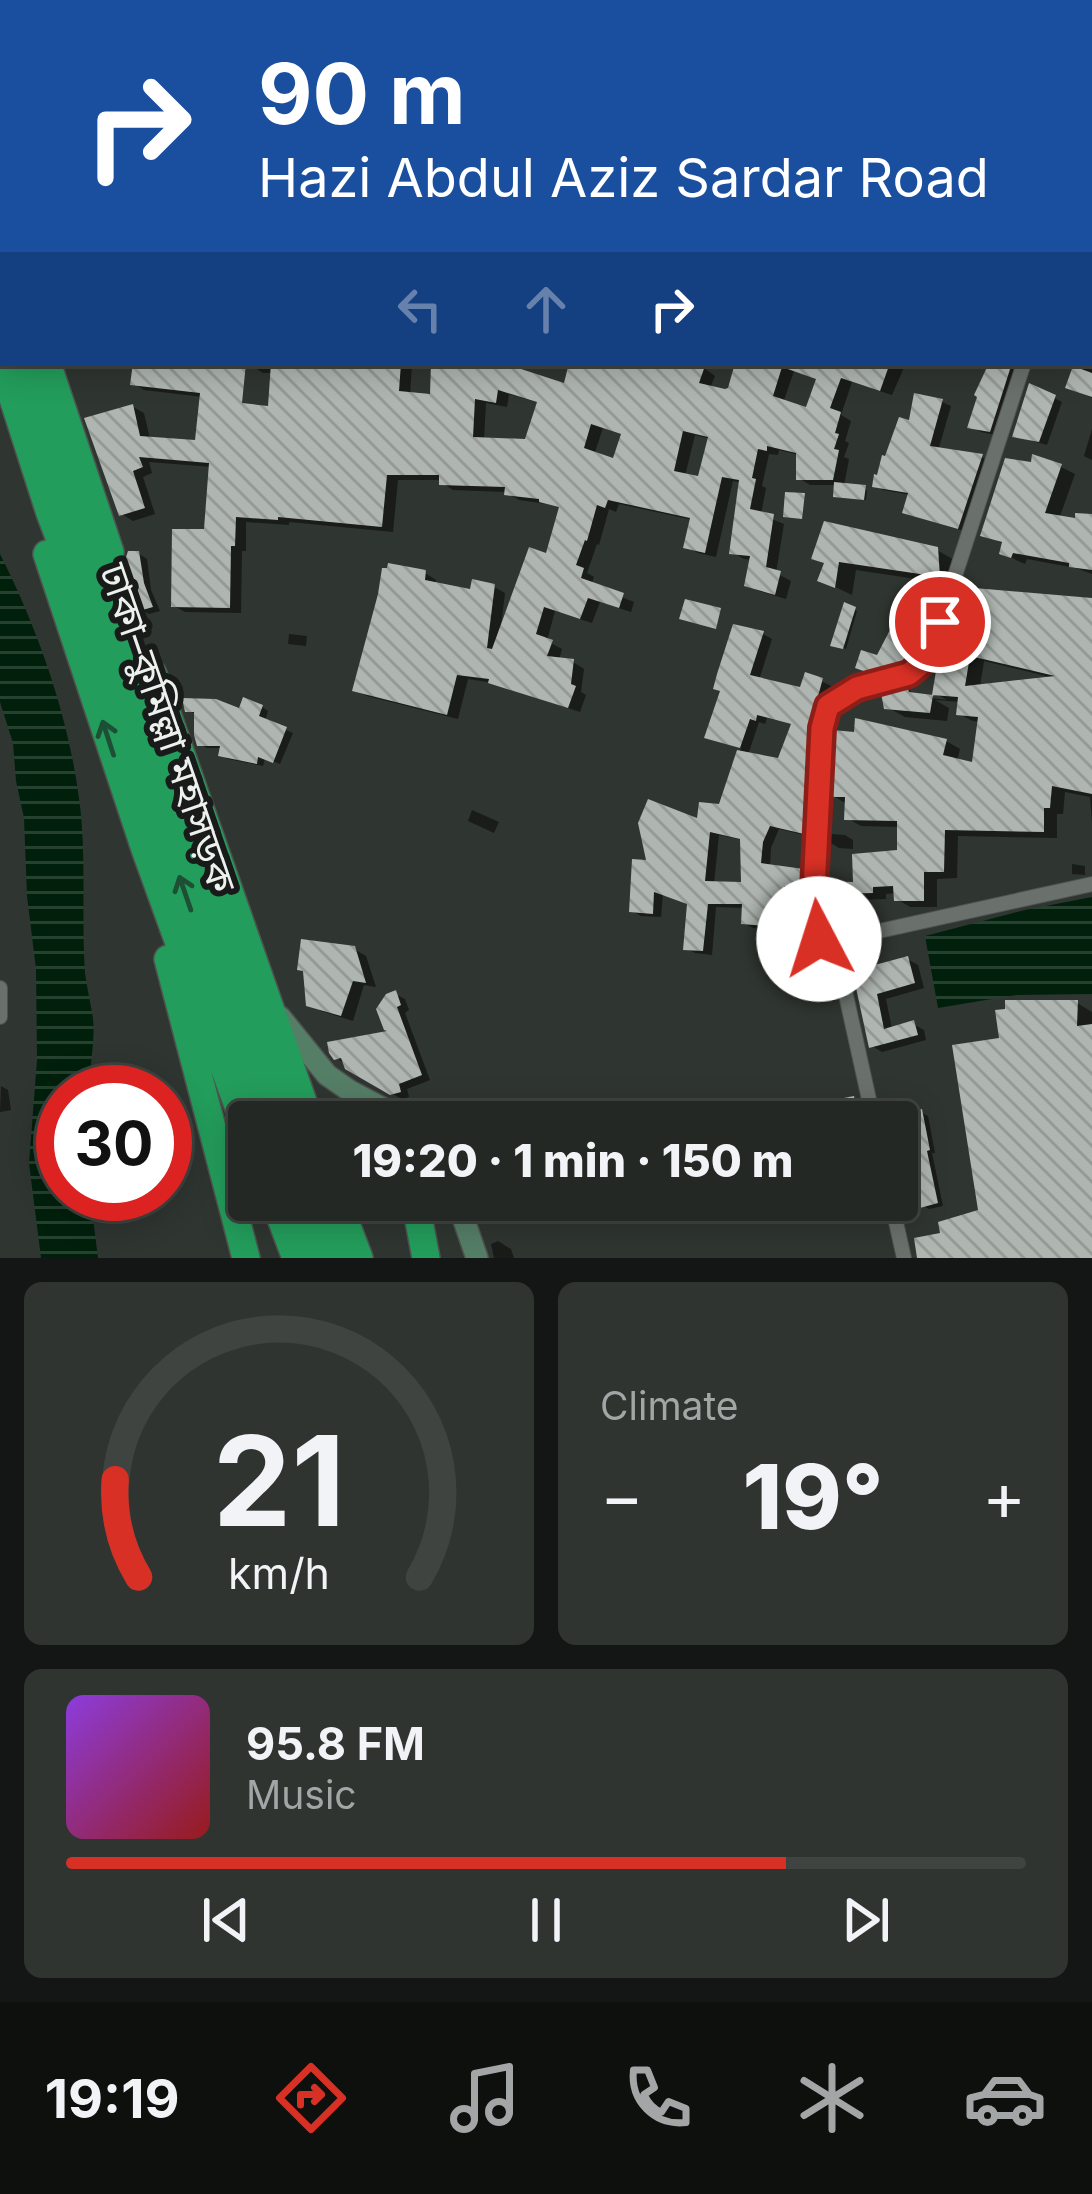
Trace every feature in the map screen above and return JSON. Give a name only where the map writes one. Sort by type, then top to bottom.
[{"type":"highway","name":"ঢাকা–কুমিল্লা মহাসড়ক","points":[[3,366],[258,1101]]},
{"type":"highway","name":"ঢাকা–কুমিল্লা মহাসড়ক","points":[[25,366],[284,1101]]},
{"type":"highway","points":[[48,366],[303,1101]]},
{"type":"highway","points":[[0,413],[145,849],[236,1101]]},
{"type":"highway","points":[[145,849],[171,974],[246,1258]]},
{"type":"highway","points":[[282,1221],[296,1258]]},
{"type":"highway","points":[[302,1221],[316,1258]]},
{"type":"highway","points":[[325,1221],[338,1258]]},
{"type":"highway","points":[[345,1221],[359,1258]]},
{"type":"highway","points":[[419,1221],[427,1258]]},
{"type":"street","points":[[868,1101],[826,940],[812,930],[822,728],[828,706],[857,688],[909,674],[921,664],[940,622],[1023,366]]},
{"type":"street","points":[[826,940],[1092,884]]},
{"type":"street","points":[[0,988],[0,1017]]},
{"type":"street","points":[[272,1007],[327,1075],[369,1101]]},
{"type":"street","points":[[464,1221],[477,1258]]},
{"type":"street","points":[[896,1221],[904,1258]]},
{"type":"shaded area","points":[[0,554],[50,673],[79,798],[85,973],[94,1028],[91,1065],[37,1065],[36,969],[24,818],[13,743],[0,702]]},
{"type":"shaded area","points":[[1092,897],[1092,994],[1016,995],[938,1008],[925,936]]},
{"type":"shaded area","points":[[36,1073],[36,1218],[29,1163]]},
{"type":"shaded area","points":[[36,1221],[93,1221],[98,1258],[41,1258]]},
{"type":"building","points":[[133,366],[246,366],[242,403],[268,406],[271,366],[401,366],[399,391],[430,394],[431,366],[512,366],[564,383],[568,366],[705,366],[699,383],[725,389],[734,366],[889,366],[880,391],[841,378],[830,408],[841,412],[833,480],[796,480],[796,453],[767,446],[767,451],[758,449],[750,509],[774,514],[766,567],[781,571],[775,595],[744,586],[750,556],[729,554],[739,480],[722,477],[705,553],[683,548],[690,518],[608,500],[605,508],[597,505],[576,565],[584,568],[581,578],[624,593],[619,608],[588,598],[580,619],[544,607],[536,634],[553,640],[547,656],[574,659],[571,684],[576,686],[568,708],[488,683],[489,679],[457,675],[447,715],[352,691],[382,568],[388,563],[426,570],[425,580],[470,589],[472,579],[495,584],[487,648],[492,649],[529,547],[546,553],[559,507],[504,495],[505,487],[439,485],[439,475],[387,475],[382,527],[236,517],[230,608],[171,607],[172,529],[204,529],[209,463],[139,457],[143,467],[133,471],[145,508],[119,516],[84,418],[133,404],[140,436],[195,440],[200,393],[130,385]],"holes":[[[782,367],[816,379],[806,407],[773,396]],[[498,390],[537,402],[525,439],[473,437],[475,399],[496,403]],[[591,424],[621,434],[613,458],[584,448]],[[683,431],[708,437],[698,476],[674,471]]]},
{"type":"building","points":[[988,366],[1011,366],[990,432],[967,428],[974,395]]},
{"type":"building","points":[[1073,366],[1092,373],[1092,397],[1065,388]]},
{"type":"building","points":[[1029,383],[1056,395],[1039,442],[1012,437]]},
{"type":"building","points":[[914,393],[943,399],[930,446],[983,454],[958,529],[902,513],[908,493],[872,487],[899,417],[909,420]]},
{"type":"building","points":[[1032,454],[1062,464],[1045,513],[1075,518],[1075,513],[1092,514],[1092,570],[1013,553],[1011,558],[999,554],[1002,542],[980,536],[1005,458],[1031,462]]},
{"type":"building","points":[[834,482],[866,485],[864,500],[833,497]]},
{"type":"building","points":[[785,492],[805,493],[802,519],[783,517]]},
{"type":"building","points":[[824,521],[938,547],[940,577],[839,562],[835,588],[817,581],[824,563],[811,559]]},
{"type":"building","points":[[128,551],[139,551],[153,607],[139,611],[124,563]]},
{"type":"building","points":[[963,587],[1092,598],[1092,794],[1052,786],[1050,808],[1044,808],[1044,832],[945,830],[944,872],[924,872],[924,901],[894,901],[893,886],[873,887],[873,893],[840,894],[839,924],[824,925],[826,881],[853,882],[852,854],[897,850],[897,821],[844,820],[845,797],[830,797],[833,730],[854,732],[855,718],[947,739],[943,755],[972,762],[978,717],[956,715],[958,697],[932,695],[938,659],[954,661],[957,620],[953,619]],"holes":[[[970,656],[1055,676],[965,686]]]},
{"type":"building","points":[[685,599],[721,608],[716,629],[679,619]]},
{"type":"building","points":[[844,602],[856,607],[843,649],[830,646]]},
{"type":"building","points":[[910,615],[924,620],[912,658],[869,673],[855,668],[861,650],[877,655],[892,626],[904,632]]},
{"type":"building","points":[[733,624],[764,631],[750,675],[800,687],[805,672],[823,678],[809,729],[804,834],[770,826],[763,842],[761,863],[804,869],[801,889],[784,886],[782,927],[741,924],[742,904],[708,904],[703,951],[683,950],[687,904],[654,892],[653,914],[629,912],[632,859],[646,860],[638,823],[648,799],[697,818],[699,802],[719,804],[737,750],[778,758],[791,724],[757,715],[756,721],[750,719],[740,748],[704,738],[720,691],[713,689]],"holes":[[[710,832],[740,839],[741,882],[705,881]]]},
{"type":"building","points":[[907,686],[909,692],[933,695],[930,713],[884,709],[881,693]]},
{"type":"building","points":[[243,697],[263,705],[259,716],[287,727],[273,763],[258,757],[257,764],[218,756],[220,746],[197,746],[194,712],[185,712],[182,698],[216,699],[239,708]]},
{"type":"building","points":[[301,939],[355,946],[366,983],[353,981],[341,1016],[306,1006],[303,971],[297,970]]},
{"type":"building","points":[[869,956],[871,966],[908,956],[915,983],[877,994],[884,1029],[914,1020],[918,1035],[869,1048],[850,960]]},
{"type":"building","points":[[396,990],[401,1005],[397,1007],[422,1075],[399,1084],[401,1092],[390,1095],[345,1069],[341,1058],[334,1060],[327,1042],[387,1031],[376,1009],[386,994]]},
{"type":"building","points":[[1005,1000],[1078,1000],[1077,1026],[1092,1024],[1092,1258],[917,1258],[914,1238],[940,1233],[938,1222],[978,1210],[952,1045],[999,1038],[995,1010],[1005,1009]]},
{"type":"building","points":[[922,1109],[938,1203],[920,1208],[918,1199],[918,1110]]},
{"type":"route","points":[[819,939],[812,930],[822,728],[828,706],[857,688],[909,674],[921,664],[940,622]]}]
